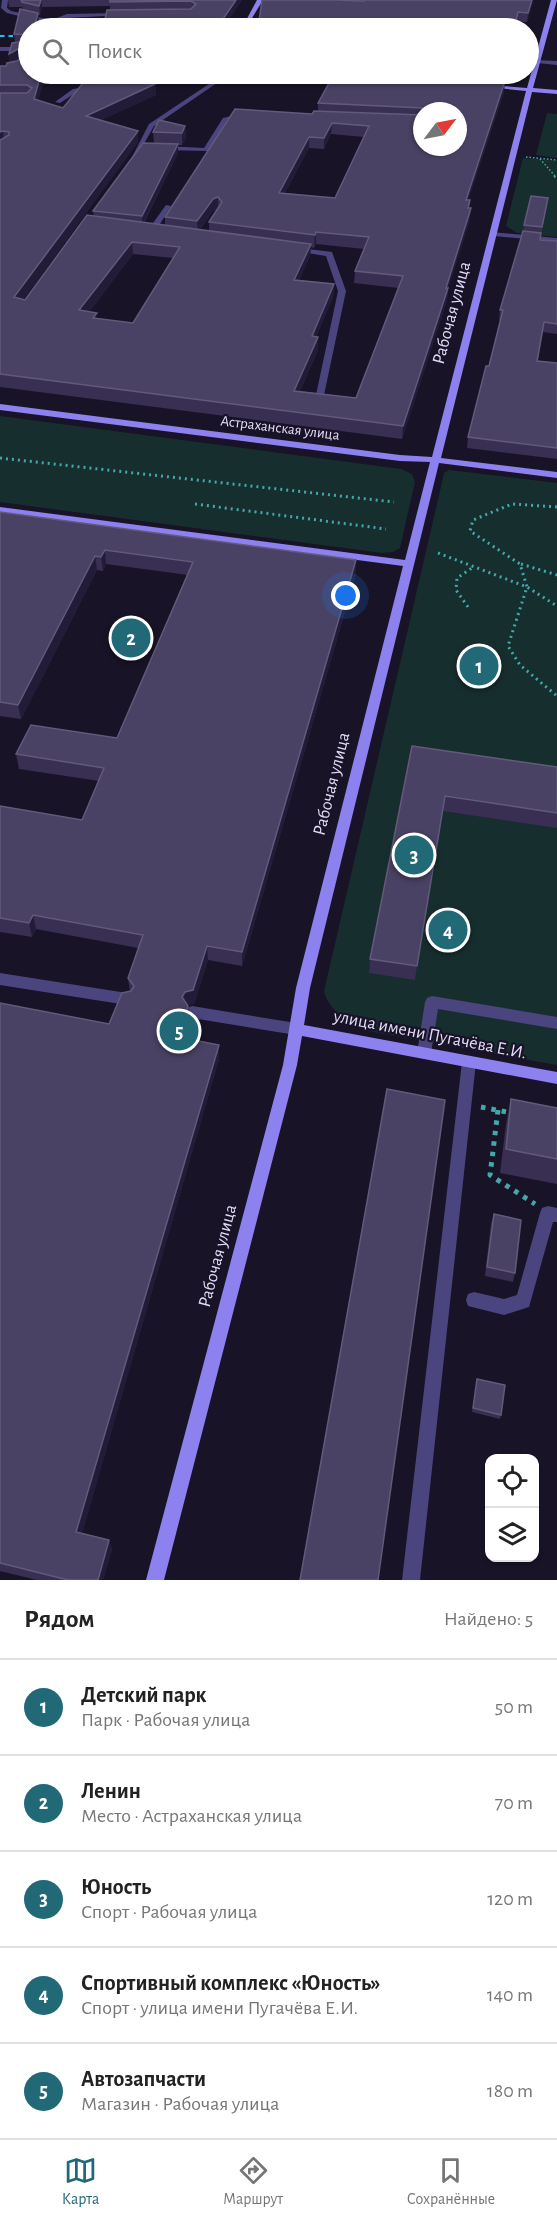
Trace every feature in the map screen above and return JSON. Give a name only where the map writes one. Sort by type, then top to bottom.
[{"type":"main road","name":"Рабочая улица","points":[[539,47],[554,0]]},
{"type":"main road","points":[[250,18],[260,1]]},
{"type":"main road","name":"Рабочая улица","points":[[155,1580],[290,1065],[303,988],[435,460],[514,156],[529,84]]},
{"type":"main road","points":[[482,86],[557,92]]},
{"type":"main road","name":"Астраханская улица","points":[[0,407],[390,457],[435,460],[557,475]]},
{"type":"main road","points":[[0,510],[410,564]]},
{"type":"main road","name":"улица имени Пугачёва Е.И.","points":[[296,1029],[557,1078]]},
{"type":"street","points":[[5,0],[4,8],[9,12]]},
{"type":"street","points":[[260,1],[270,2]]},
{"type":"street","points":[[0,13],[9,12],[34,18]]},
{"type":"street","points":[[62,18],[124,15]]},
{"type":"street","points":[[0,49],[18,49]]},
{"type":"street","points":[[539,63],[557,63]]},
{"type":"street","points":[[124,86],[142,84]]},
{"type":"street","points":[[125,169],[141,148],[151,125],[212,84]]},
{"type":"street","points":[[58,102],[75,90],[104,87]]},
{"type":"street","points":[[141,148],[206,150],[225,119],[240,114],[250,115]]},
{"type":"street","points":[[152,230],[168,206]]},
{"type":"street","points":[[141,229],[162,231]]},
{"type":"street","points":[[494,234],[557,240]]},
{"type":"street","points":[[284,248],[329,254],[342,291],[320,395]]},
{"type":"street","points":[[0,979],[127,999]]},
{"type":"street","points":[[424,1053],[432,1002],[557,1023]]},
{"type":"street","points":[[192,1012],[296,1029]]},
{"type":"street","points":[[411,1580],[469,1062]]},
{"type":"street","points":[[474,1300],[504,1307],[523,1301],[552,1214]]},
{"type":"path","points":[[514,156],[557,160]]},
{"type":"path","points":[[539,158],[557,179]]},
{"type":"path","points":[[0,458],[394,502]]},
{"type":"path","points":[[195,504],[387,529]]},
{"type":"path","points":[[557,507],[512,504],[473,520],[470,531],[520,564],[537,571],[557,575]]},
{"type":"path","points":[[438,553],[527,587],[557,606]]},
{"type":"path","points":[[520,564],[527,587],[508,646],[520,665],[557,696]]},
{"type":"path","points":[[468,607],[456,590],[457,578],[472,567]]},
{"type":"path","points":[[481,1107],[522,1115]]},
{"type":"path","points":[[498,1110],[490,1175],[552,1214]]},
{"type":"green space","points":[[547,113],[557,114],[557,158],[536,155]]},
{"type":"green space","points":[[523,158],[557,160],[557,237],[517,233],[506,226]]},
{"type":"green space","points":[[0,416],[401,469],[412,474],[415,482],[400,548],[393,552],[382,553],[0,502]]},
{"type":"green space","points":[[449,470],[557,483],[557,1065],[368,1031],[348,1021],[335,1011],[324,991],[444,473]]},
{"type":"building","points":[[21,0],[41,0],[39,6]]},
{"type":"building","points":[[110,0],[236,0],[224,18],[105,18],[107,10],[191,9],[196,4],[191,1],[110,2]]},
{"type":"building","points":[[262,0],[532,0],[528,13],[518,12],[516,18],[259,18]]},
{"type":"building","points":[[20,9],[38,13],[37,18],[18,18],[18,34],[14,34]]},
{"type":"building","points":[[18,42],[18,49],[9,54],[12,43]]},
{"type":"building","points":[[18,60],[18,84],[38,84],[34,99],[63,108],[82,84],[155,84],[86,116],[138,131],[14,297],[25,300],[87,215],[311,244],[294,280],[334,284],[312,336],[318,337],[294,391],[356,398],[403,276],[355,271],[369,237],[316,232],[315,235],[209,222],[222,202],[218,197],[213,199],[197,221],[165,217],[235,109],[312,114],[314,111],[413,115],[413,156],[467,156],[467,102],[413,102],[413,108],[318,103],[328,84],[504,84],[466,200],[470,200],[468,208],[471,208],[446,288],[448,288],[403,426],[0,374],[0,140],[9,135],[9,132],[0,132],[0,93],[27,93],[32,88],[27,85],[0,85],[0,66],[6,66],[7,63]],"holes":[[[332,123],[369,126],[335,198],[279,193],[309,137],[324,138]],[[132,242],[180,247],[133,323],[93,318],[97,313],[79,310]]]},
{"type":"building","points":[[159,120],[185,126],[182,133],[153,132]]},
{"type":"building","points":[[143,143],[178,144],[142,216],[93,211]]},
{"type":"building","points":[[531,196],[548,198],[542,227],[524,225]]},
{"type":"building","points":[[523,231],[541,233],[540,240],[557,241],[557,324],[544,322],[537,361],[557,363],[557,448],[468,437],[486,366],[489,366],[503,310],[500,310]]},
{"type":"building","points":[[0,512],[356,560],[242,952],[207,946],[193,990],[185,992],[182,997],[188,1006],[178,1037],[219,1045],[76,1532],[109,1540],[98,1580],[68,1580],[0,1563],[0,1003],[109,1024],[122,993],[131,991],[134,986],[128,978],[143,935],[33,915],[29,923],[0,918],[0,806],[82,820],[104,768],[16,754],[31,725],[117,738],[193,562],[105,550],[101,557],[95,556],[18,705],[0,702]]},
{"type":"building","points":[[412,746],[557,767],[557,813],[445,796],[417,966],[370,959]]},
{"type":"building","points":[[387,1089],[445,1100],[378,1580],[300,1580]]},
{"type":"building","points":[[511,1099],[557,1108],[557,1159],[506,1149]]},
{"type":"building","points":[[494,1214],[521,1220],[515,1273],[487,1267]]},
{"type":"building","points":[[477,1379],[505,1385],[501,1415],[473,1408]]},
{"type":"railway","points":[[0,36],[18,36]]},
{"type":"place","name":"Ленин","points":[[131,638]]},
{"type":"place","name":"Детский парк","points":[[479,666]]},
{"type":"place","name":"Юность","points":[[414,855]]},
{"type":"place","name":"Спортивный комплекс «Юность»","points":[[448,930]]},
{"type":"place","name":"Автозапчасти","points":[[179,1031]]}]
